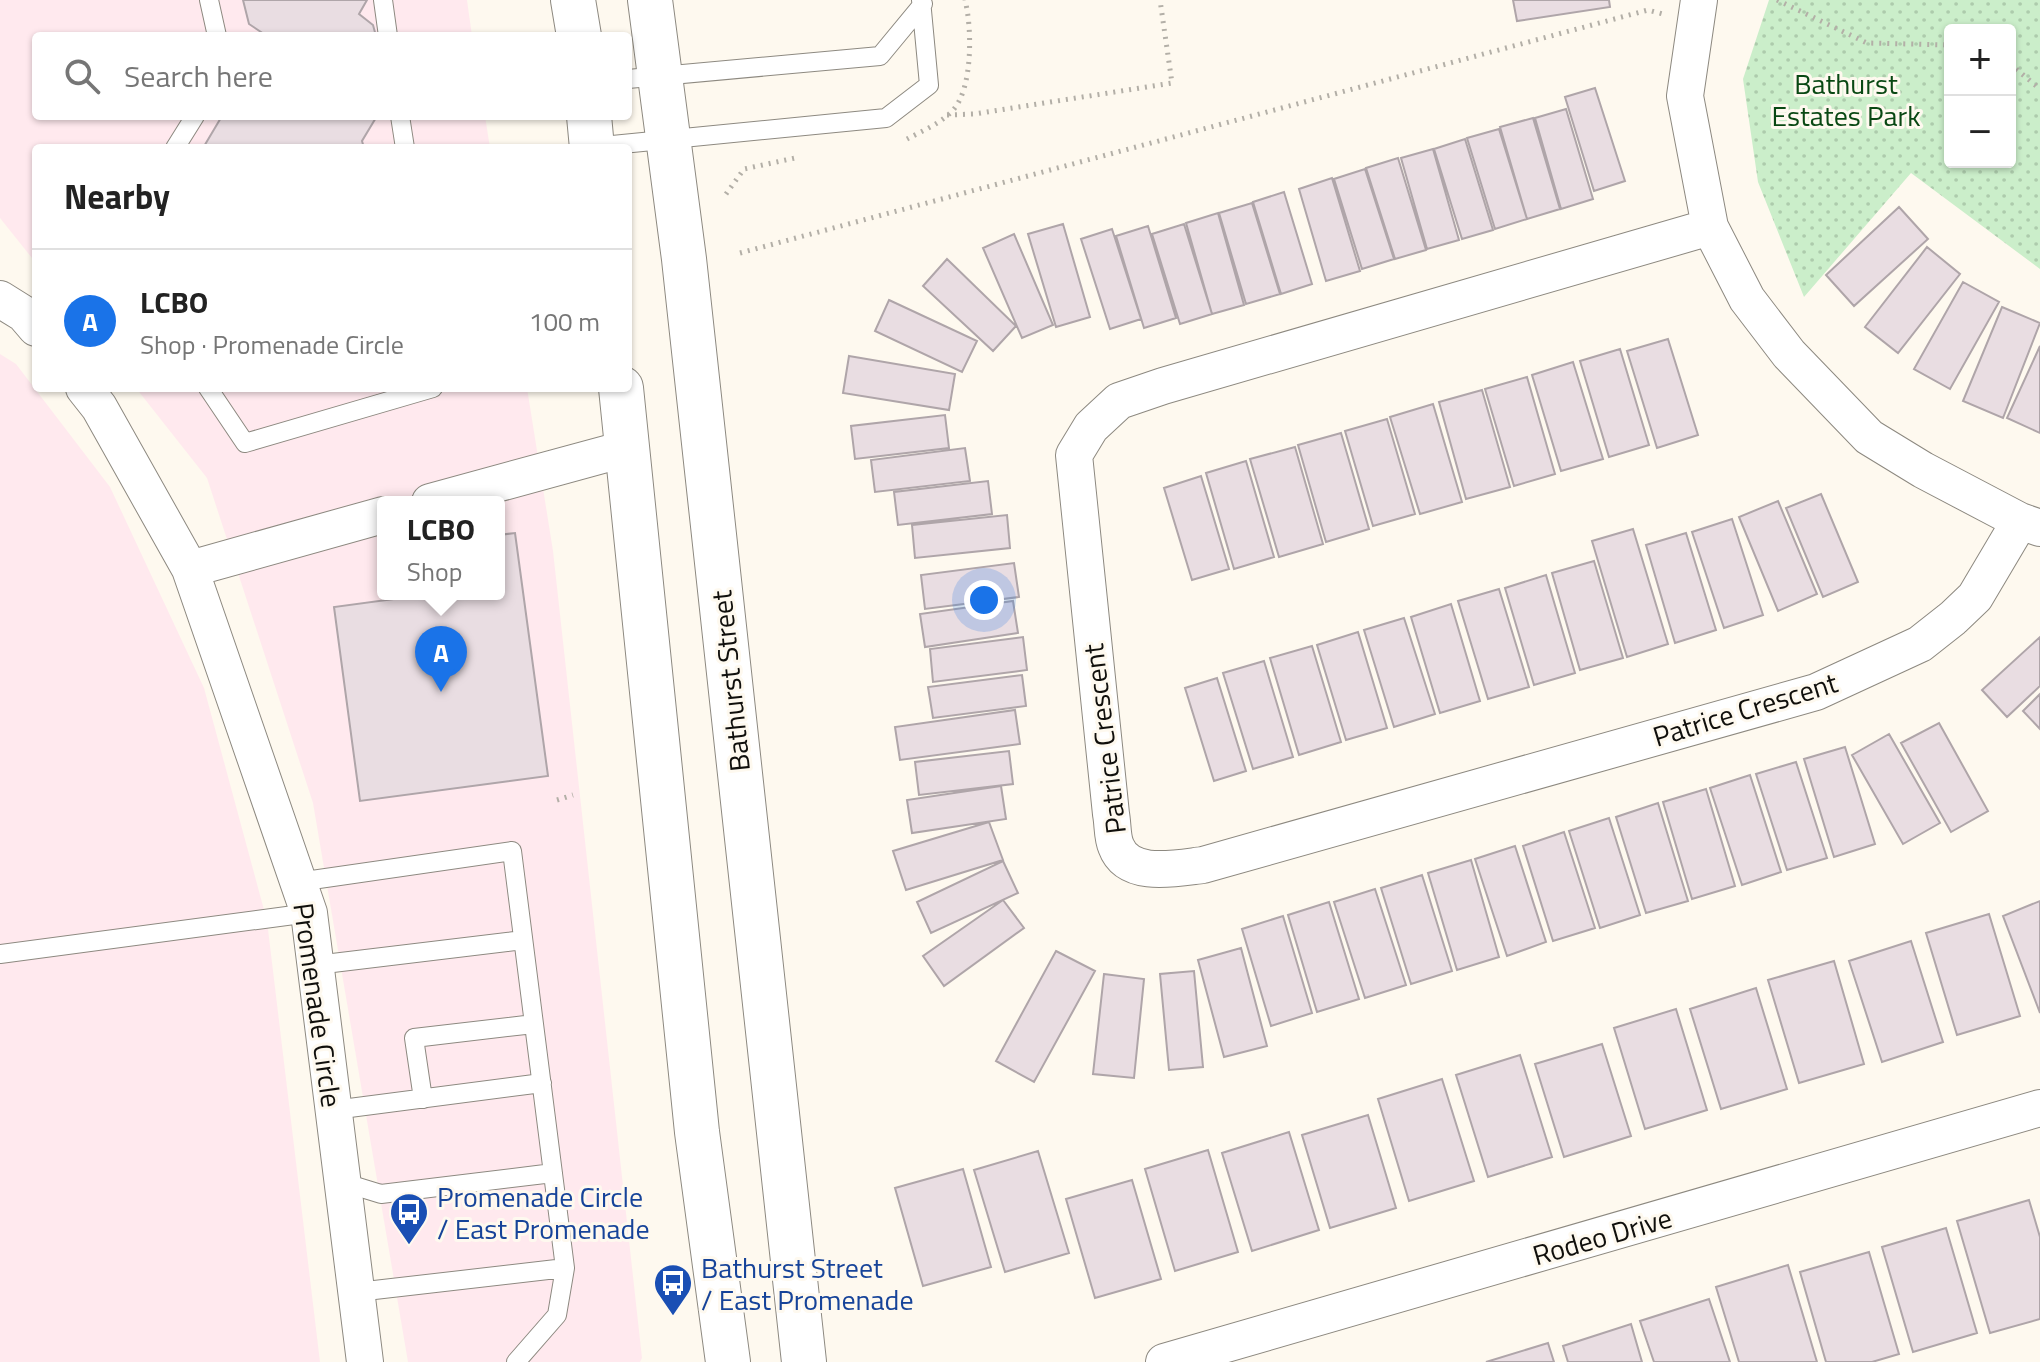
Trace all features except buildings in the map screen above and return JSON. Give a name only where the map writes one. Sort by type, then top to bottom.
[{"type":"main road","points":[[573,0],[578,32]]},
{"type":"main road","name":"Bathurst Street","points":[[650,0],[644,78],[667,141],[684,259],[804,1362]]},
{"type":"main road","points":[[589,120],[592,144]]},
{"type":"main road","points":[[621,392],[697,1132],[728,1362]]},
{"type":"street","points":[[1685,8],[1685,96],[1710,227],[1747,299],[1789,354],[1869,437],[1923,470],[2030,525]]},
{"type":"street","name":"Patrice Crescent","points":[[1710,227],[1163,386],[1119,401],[1091,427],[1074,455],[1111,814],[1116,847],[1125,858],[1132,864],[1159,870],[1203,865],[1816,692],[1920,644],[1975,597],[2030,525]]},
{"type":"street","name":"Promenade Circle","points":[[87,392],[99,407],[190,569],[304,898],[316,965],[365,1362]]},
{"type":"street","points":[[452,496],[628,448]]},
{"type":"street","points":[[190,569],[377,517]]},
{"type":"street","name":"Rodeo Drive","points":[[1164,1362],[2040,1108]]},
{"type":"lane","points":[[209,0],[216,32]]},
{"type":"lane","points":[[383,0],[387,32]]},
{"type":"lane","points":[[644,78],[880,56],[922,2]]},
{"type":"lane","points":[[632,144],[886,118],[929,85],[922,2]]},
{"type":"lane","points":[[178,144],[192,120]]},
{"type":"lane","points":[[401,120],[404,144]]},
{"type":"lane","points":[[211,392],[245,443],[419,392]]},
{"type":"lane","points":[[0,954],[304,898],[512,851],[565,1268],[557,1315],[516,1362]]},
{"type":"lane","points":[[316,965],[523,940]]},
{"type":"lane","points":[[423,1099],[414,1038],[534,1024]]},
{"type":"lane","points":[[334,1110],[542,1083]]},
{"type":"lane","points":[[342,1182],[381,1194],[553,1173]]},
{"type":"lane","points":[[357,1292],[565,1268]]},
{"type":"path","points":[[946,115],[974,114],[1172,83],[1160,0]]},
{"type":"path","points":[[1777,0],[1867,43],[1944,45]]},
{"type":"path","points":[[740,253],[1648,10],[1685,8]]},
{"type":"path","points":[[2016,69],[2040,89]]},
{"type":"path","points":[[557,800],[573,795]]},
{"type":"shaded area","points":[[0,0],[467,0],[471,32],[32,32],[32,120],[486,120],[489,144],[32,144],[32,258],[0,218]]},
{"type":"shaded area","points":[[0,354],[16,364],[32,385],[32,392],[37,392],[110,487],[204,688],[267,921],[320,1362],[0,1362]]},
{"type":"shaded area","points":[[139,392],[528,392],[553,551],[642,1358],[640,1362],[408,1362],[313,803],[207,478]]},
{"type":"green space","name":"Bathurst Estates Park","points":[[1769,0],[2040,0],[2040,269],[1911,173],[1804,297],[1758,182],[1743,79]]},
{"type":"place","name":"LCBO","points":[[441,692]]},
{"type":"place","name":"Promenade Circle / East Promenade","points":[[409,1246]]},
{"type":"place","name":"Bathurst Street / East Promenade","points":[[673,1317]]}]
